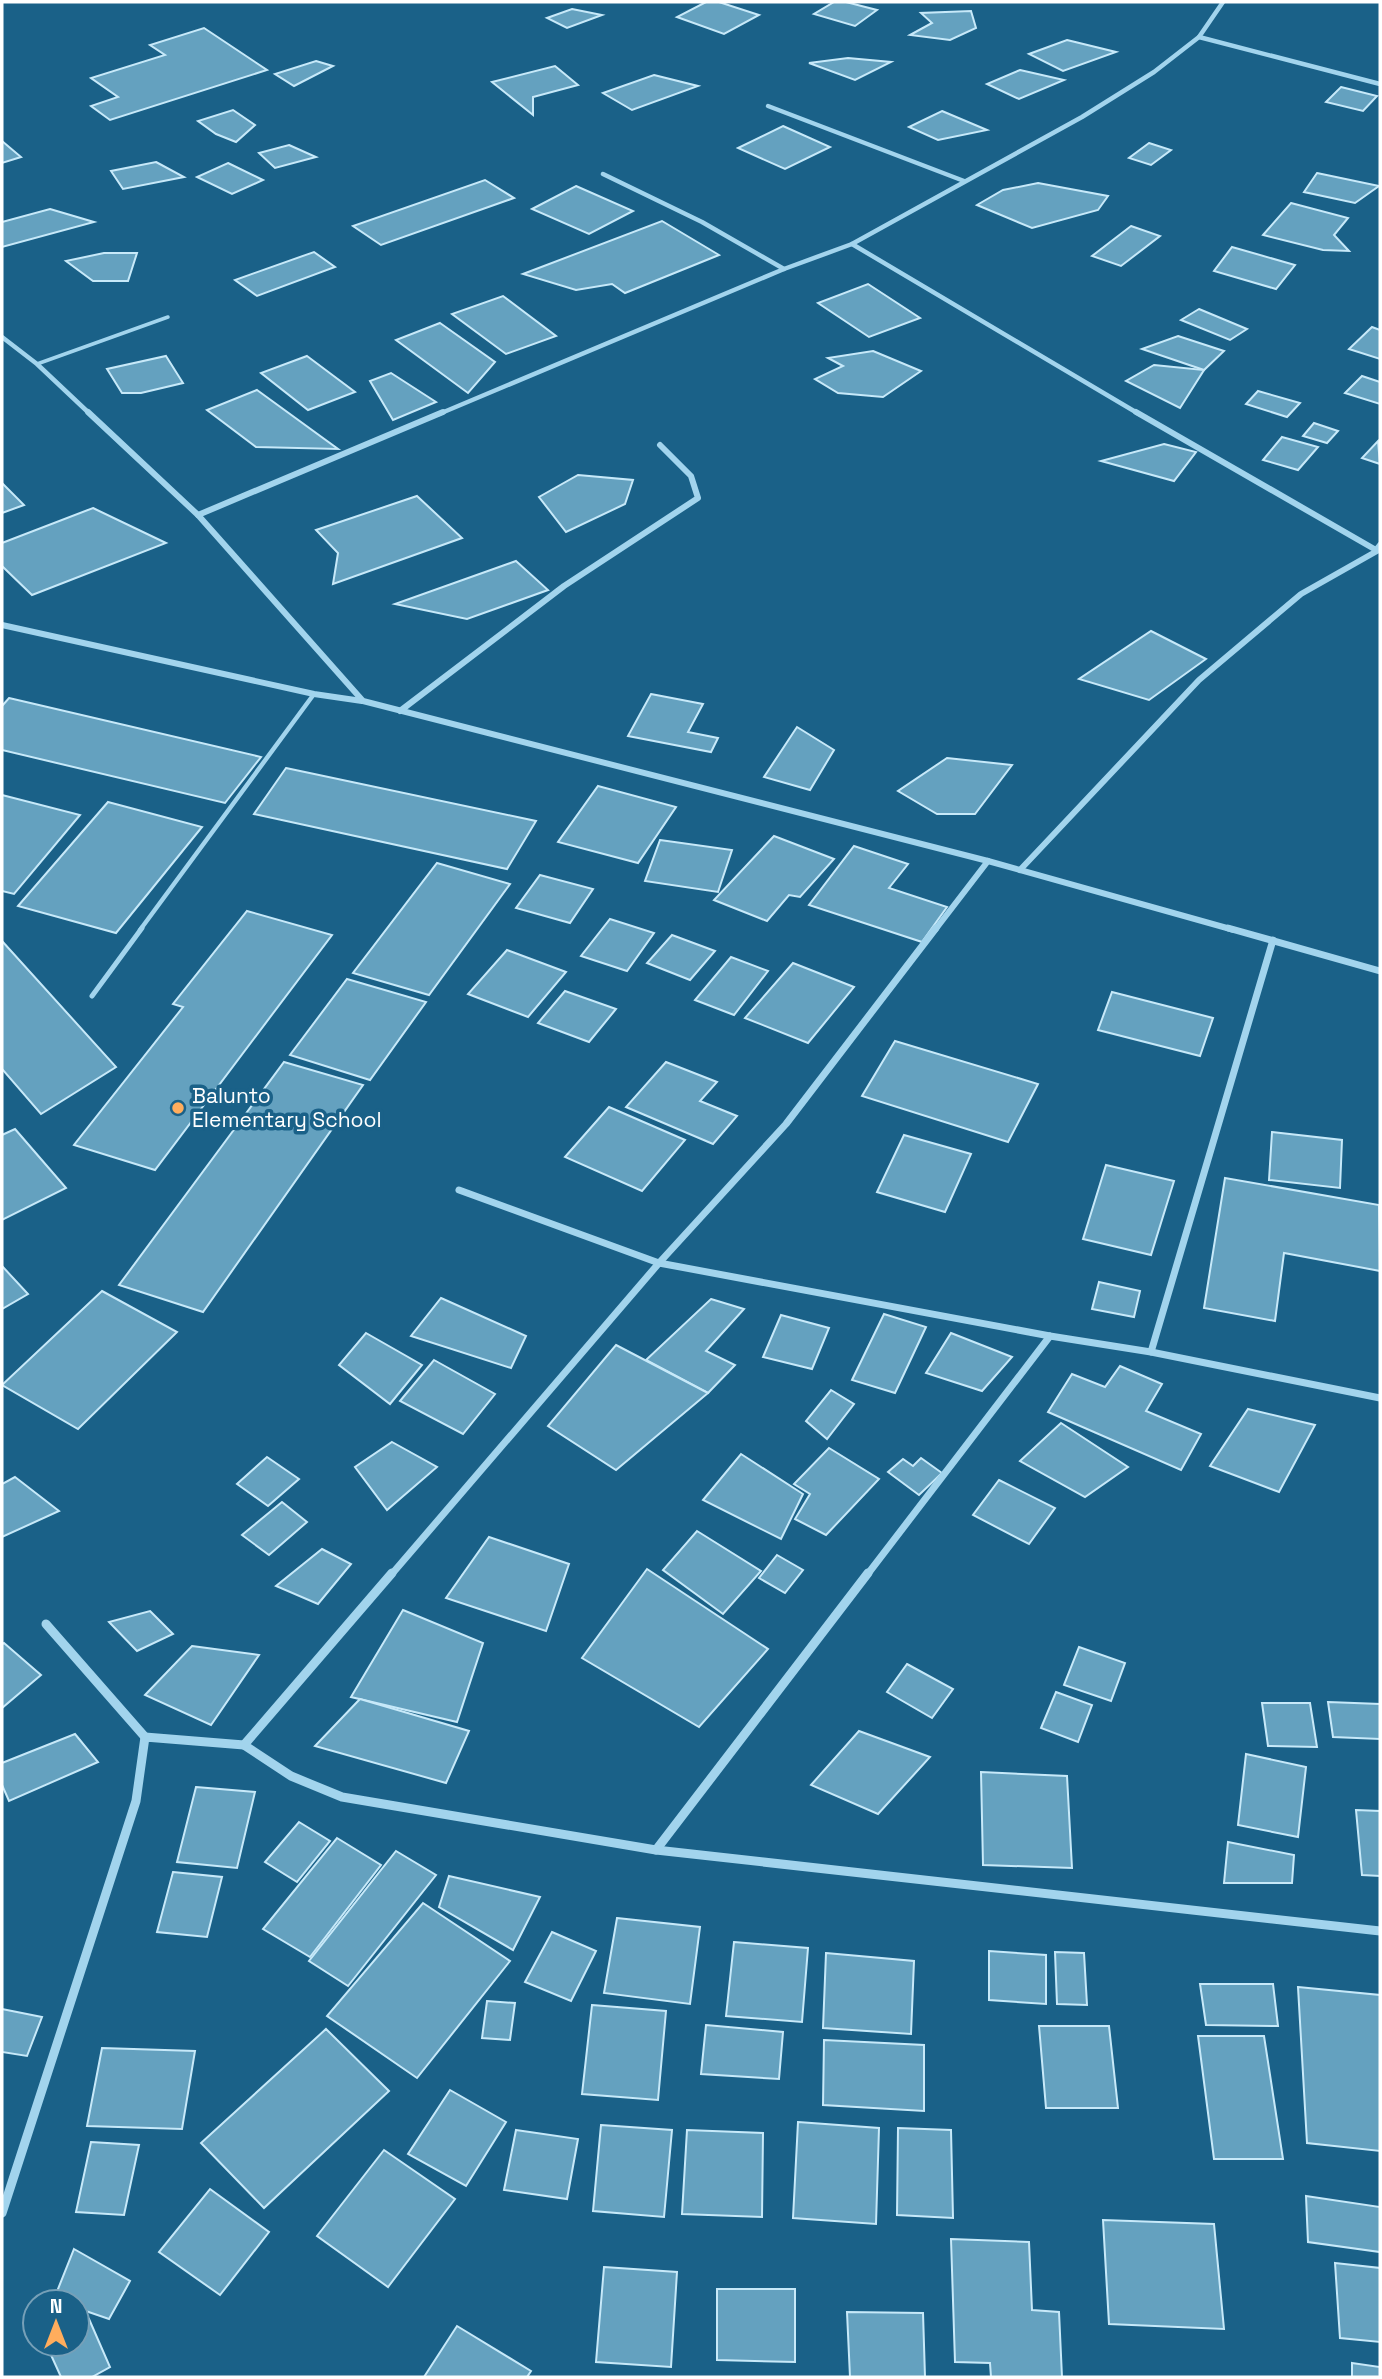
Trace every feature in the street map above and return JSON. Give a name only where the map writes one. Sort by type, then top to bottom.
[{"type":"street","points":[[198,515],[785,269],[852,244],[1082,117],[1154,72],[1199,37],[1223,2]]},
{"type":"street","points":[[1199,37],[1380,84]]},
{"type":"street","points":[[768,106],[964,181]]},
{"type":"street","points":[[603,174],[702,222],[785,269]]},
{"type":"street","points":[[852,244],[1116,401],[1379,549]]},
{"type":"street","points":[[2,337],[37,365],[198,515],[363,701]]},
{"type":"street","points":[[400,711],[564,586],[698,498],[699,487],[694,479],[660,445]]},
{"type":"street","points":[[1020,870],[1199,680],[1301,594],[1379,549]]},
{"type":"street","points":[[2,625],[314,694],[363,701],[664,776],[988,861],[1380,971]]},
{"type":"street","points":[[244,1745],[659,1263],[786,1124],[988,861]]},
{"type":"street","points":[[1151,1352],[1273,940]]},
{"type":"street","points":[[459,1190],[659,1263],[1050,1336],[1151,1352],[1380,1398]]},
{"type":"street","points":[[656,1850],[1050,1336]]},
{"type":"street","points":[[46,1625],[145,1737],[244,1745],[291,1776],[342,1797],[656,1850],[1380,1931]]},
{"type":"street","points":[[2,2213],[136,1801],[145,1737]]},
{"type":"lane","points":[[37,365],[168,317]]},
{"type":"lane","points":[[92,996],[314,694]]},
{"type":"building","points":[[706,2],[719,2],[759,15],[724,34],[677,17]]},
{"type":"building","points":[[834,2],[846,2],[877,10],[855,26],[814,14]]},
{"type":"building","points":[[572,9],[602,15],[567,28],[547,18]]},
{"type":"building","points":[[971,11],[976,28],[950,40],[910,35],[932,23],[921,13]]},
{"type":"building","points":[[204,28],[267,70],[110,120],[91,106],[118,97],[91,78],[165,55],[150,45]]},
{"type":"building","points":[[1067,40],[1116,52],[1063,71],[1029,54]]},
{"type":"building","points":[[848,58],[891,62],[855,80],[809,63]]},
{"type":"building","points":[[316,61],[333,66],[294,86],[275,74]]},
{"type":"building","points":[[555,66],[578,85],[533,97],[533,115],[492,82]]},
{"type":"building","points":[[1020,70],[1064,80],[1019,99],[987,84]]},
{"type":"building","points":[[654,75],[698,86],[632,110],[603,93]]},
{"type":"building","points":[[1341,87],[1377,96],[1363,111],[1326,102]]},
{"type":"building","points":[[233,110],[255,125],[236,142],[216,134],[198,121]]},
{"type":"building","points":[[942,111],[987,130],[938,140],[909,127]]},
{"type":"building","points":[[783,126],[830,147],[785,169],[738,148]]},
{"type":"building","points":[[2,141],[21,157],[2,163]]},
{"type":"building","points":[[1149,143],[1171,150],[1151,165],[1129,158]]},
{"type":"building","points":[[289,145],[316,157],[275,168],[259,153]]},
{"type":"building","points":[[156,162],[184,177],[123,189],[111,171]]},
{"type":"building","points":[[228,163],[263,180],[232,194],[197,177]]},
{"type":"building","points":[[1317,173],[1379,186],[1355,203],[1304,192]]},
{"type":"building","points":[[485,180],[514,198],[381,245],[353,226]]},
{"type":"building","points":[[1038,183],[1108,196],[1098,210],[1032,228],[977,205],[1003,190]]},
{"type":"building","points":[[576,186],[633,211],[589,234],[532,209]]},
{"type":"building","points":[[1291,203],[1348,218],[1334,235],[1349,251],[1323,250],[1263,235]]},
{"type":"building","points":[[50,209],[94,222],[2,247],[2,222]]},
{"type":"building","points":[[662,221],[719,255],[625,293],[612,284],[576,290],[523,274]]},
{"type":"building","points":[[1131,226],[1160,236],[1121,266],[1092,256]]},
{"type":"building","points":[[1232,247],[1295,265],[1276,289],[1214,271]]},
{"type":"building","points":[[314,252],[335,267],[257,296],[235,280]]},
{"type":"building","points":[[104,253],[137,253],[128,281],[93,281],[66,261]]},
{"type":"building","points":[[868,284],[920,318],[869,337],[818,303]]},
{"type":"building","points":[[503,296],[556,336],[506,354],[452,314]]},
{"type":"building","points":[[1199,309],[1247,329],[1230,340],[1181,320]]},
{"type":"building","points":[[440,323],[495,362],[468,393],[396,340]]},
{"type":"building","points":[[1372,327],[1380,330],[1380,359],[1349,349]]},
{"type":"building","points":[[1178,336],[1224,351],[1204,370],[1142,349]]},
{"type":"building","points":[[873,351],[921,371],[883,397],[838,393],[815,379],[843,366],[828,358]]},
{"type":"building","points":[[166,356],[183,383],[141,393],[122,393],[107,369]]},
{"type":"building","points":[[307,356],[355,392],[308,410],[261,373]]},
{"type":"building","points":[[1154,365],[1204,370],[1180,408],[1126,381]]},
{"type":"building","points":[[391,373],[436,402],[393,420],[370,381]]},
{"type":"building","points":[[1362,376],[1380,382],[1380,404],[1345,393]]},
{"type":"building","points":[[257,390],[338,449],[256,447],[207,410]]},
{"type":"building","points":[[1258,391],[1300,403],[1287,417],[1246,404]]},
{"type":"building","points":[[1314,423],[1338,431],[1327,443],[1303,436]]},
{"type":"building","points":[[1282,437],[1318,447],[1298,470],[1263,460]]},
{"type":"building","points":[[1378,441],[1380,464],[1362,458]]},
{"type":"building","points":[[1164,444],[1196,452],[1174,481],[1101,461]]},
{"type":"building","points":[[578,475],[633,480],[625,504],[566,532],[539,497]]},
{"type":"building","points":[[2,483],[24,505],[2,513]]},
{"type":"building","points":[[417,496],[462,538],[333,584],[338,553],[316,530]]},
{"type":"building","points":[[93,508],[166,543],[32,595],[2,566],[2,543]]},
{"type":"building","points":[[516,561],[548,590],[467,619],[395,604]]},
{"type":"building","points":[[1151,631],[1206,659],[1149,700],[1079,679]]},
{"type":"building","points":[[651,694],[703,704],[688,732],[718,738],[711,752],[628,736]]},
{"type":"building","points":[[9,698],[261,757],[225,803],[2,750],[2,706]]},
{"type":"building","points":[[797,727],[834,750],[810,790],[764,777]]},
{"type":"building","points":[[947,758],[1012,765],[975,814],[937,814],[898,791]]},
{"type":"building","points":[[286,768],[536,821],[507,869],[254,814]]},
{"type":"building","points":[[598,786],[676,807],[638,863],[558,842]]},
{"type":"building","points":[[2,795],[80,815],[14,894],[2,891]]},
{"type":"building","points":[[108,802],[202,827],[116,933],[18,906]]},
{"type":"building","points":[[774,836],[834,859],[800,897],[789,895],[767,921],[714,900]]},
{"type":"building","points":[[660,840],[732,850],[718,892],[645,881]]},
{"type":"building","points":[[854,846],[908,864],[889,888],[947,907],[922,942],[809,905]]},
{"type":"building","points":[[437,863],[510,884],[429,995],[353,973]]},
{"type":"building","points":[[540,875],[593,889],[570,923],[516,908]]},
{"type":"building","points":[[247,911],[332,935],[155,1170],[74,1145],[183,1007],[173,1004]]},
{"type":"building","points":[[610,919],[654,933],[627,971],[581,956]]},
{"type":"building","points":[[672,935],[715,951],[690,980],[647,963]]},
{"type":"building","points":[[2,941],[116,1067],[41,1114],[2,1069]]},
{"type":"building","points":[[507,950],[566,972],[528,1017],[468,994]]},
{"type":"building","points":[[731,957],[768,971],[734,1015],[695,1000]]},
{"type":"building","points":[[793,963],[854,987],[808,1043],[745,1018]]},
{"type":"building","points":[[347,979],[426,1002],[370,1080],[290,1055]]},
{"type":"building","points":[[565,991],[616,1009],[589,1042],[538,1023]]},
{"type":"building","points":[[1112,992],[1213,1018],[1200,1056],[1098,1030]]},
{"type":"building","points":[[895,1041],[1038,1084],[1008,1142],[862,1096]]},
{"type":"building","points":[[284,1062],[363,1085],[203,1312],[119,1285]]},
{"type":"building","points":[[666,1062],[717,1082],[700,1101],[737,1116],[713,1144],[626,1107]]},
{"type":"building","points":[[609,1107],[685,1140],[642,1191],[565,1157]]},
{"type":"building","points":[[15,1129],[66,1188],[2,1220],[2,1135]]},
{"type":"building","points":[[1272,1132],[1342,1140],[1340,1188],[1269,1180]]},
{"type":"building","points":[[904,1135],[971,1154],[945,1212],[877,1192]]},
{"type":"building","points":[[1106,1165],[1174,1181],[1151,1255],[1083,1239]]},
{"type":"building","points":[[1225,1178],[1379,1205],[1380,1271],[1284,1253],[1275,1321],[1204,1308]]},
{"type":"building","points":[[2,1266],[28,1294],[2,1309]]},
{"type":"building","points":[[1099,1282],[1140,1291],[1134,1317],[1092,1309]]},
{"type":"building","points":[[102,1291],[177,1332],[78,1429],[2,1385]]},
{"type":"building","points":[[441,1298],[526,1336],[511,1368],[411,1336]]},
{"type":"building","points":[[711,1299],[744,1309],[706,1351],[735,1365],[708,1393],[646,1360]]},
{"type":"building","points":[[884,1314],[926,1327],[895,1393],[852,1380]]},
{"type":"building","points":[[781,1315],[829,1328],[812,1369],[763,1357]]},
{"type":"building","points":[[366,1333],[422,1365],[390,1404],[339,1365]]},
{"type":"building","points":[[951,1333],[1012,1357],[982,1391],[926,1373]]},
{"type":"building","points":[[616,1345],[708,1393],[616,1470],[548,1426]]},
{"type":"building","points":[[434,1360],[495,1394],[463,1434],[400,1401]]},
{"type":"building","points":[[1120,1366],[1162,1384],[1146,1411],[1201,1434],[1181,1470],[1048,1412],[1072,1374],[1105,1387]]},
{"type":"building","points":[[831,1390],[854,1404],[827,1439],[806,1421]]},
{"type":"building","points":[[1248,1409],[1315,1425],[1279,1492],[1210,1466]]},
{"type":"building","points":[[1061,1423],[1128,1467],[1085,1497],[1020,1461]]},
{"type":"building","points":[[392,1442],[437,1467],[387,1510],[355,1467]]},
{"type":"building","points":[[829,1448],[879,1479],[826,1535],[795,1519],[810,1494],[794,1484]]},
{"type":"building","points":[[741,1454],[803,1494],[781,1539],[703,1500]]},
{"type":"building","points":[[267,1457],[299,1479],[268,1506],[237,1484]]},
{"type":"building","points":[[921,1458],[942,1473],[919,1495],[888,1472],[903,1459],[913,1466]]},
{"type":"building","points":[[15,1477],[59,1511],[2,1537],[2,1484]]},
{"type":"building","points":[[999,1480],[1055,1508],[1029,1544],[973,1515]]},
{"type":"building","points":[[282,1502],[307,1522],[269,1555],[242,1535]]},
{"type":"building","points":[[697,1531],[761,1571],[723,1614],[663,1570]]},
{"type":"building","points":[[489,1537],[569,1564],[546,1631],[446,1598]]},
{"type":"building","points":[[322,1549],[351,1564],[318,1604],[276,1586]]},
{"type":"building","points":[[777,1555],[803,1570],[785,1593],[759,1578]]},
{"type":"building","points":[[647,1569],[768,1649],[699,1727],[582,1658]]},
{"type":"building","points":[[403,1610],[483,1643],[457,1722],[351,1697]]},
{"type":"building","points":[[150,1611],[173,1634],[137,1651],[109,1622]]},
{"type":"building","points":[[2,1644],[41,1675],[2,1708]]},
{"type":"building","points":[[192,1646],[259,1655],[211,1725],[145,1695]]},
{"type":"building","points":[[1079,1647],[1125,1663],[1111,1701],[1064,1685]]},
{"type":"building","points":[[907,1664],[953,1689],[932,1718],[887,1692]]},
{"type":"building","points":[[1056,1692],[1092,1705],[1078,1742],[1041,1728]]},
{"type":"building","points":[[360,1699],[469,1731],[446,1783],[315,1746]]},
{"type":"building","points":[[1328,1702],[1380,1704],[1380,1739],[1333,1737]]},
{"type":"building","points":[[1262,1703],[1310,1703],[1317,1747],[1268,1746]]},
{"type":"building","points":[[859,1731],[930,1757],[878,1814],[811,1785]]},
{"type":"building","points":[[75,1734],[98,1762],[9,1801],[2,1785],[2,1763]]},
{"type":"building","points":[[1246,1754],[1306,1767],[1298,1837],[1238,1825]]},
{"type":"building","points":[[981,1772],[1067,1776],[1072,1868],[983,1865]]},
{"type":"building","points":[[196,1787],[255,1792],[237,1868],[177,1862]]},
{"type":"building","points":[[1356,1810],[1380,1811],[1380,1876],[1362,1875]]},
{"type":"building","points":[[299,1822],[330,1841],[297,1882],[265,1862]]},
{"type":"building","points":[[337,1838],[381,1865],[310,1957],[263,1929]]},
{"type":"building","points":[[1228,1842],[1294,1855],[1292,1883],[1224,1883]]},
{"type":"building","points":[[396,1851],[436,1875],[348,1986],[309,1961]]},
{"type":"building","points":[[173,1872],[222,1877],[207,1937],[157,1932]]},
{"type":"building","points":[[449,1876],[540,1897],[513,1950],[439,1907]]},
{"type":"building","points":[[423,1903],[510,1961],[417,2078],[327,2016]]},
{"type":"building","points":[[617,1918],[700,1927],[690,2004],[604,1993]]},
{"type":"building","points":[[552,1932],[596,1951],[571,2001],[525,1982]]},
{"type":"building","points":[[734,1942],[808,1948],[802,2022],[726,2016]]},
{"type":"building","points":[[989,1951],[1046,1955],[1046,2004],[989,2000]]},
{"type":"building","points":[[1055,1952],[1084,1953],[1087,2005],[1057,2004]]},
{"type":"building","points":[[826,1953],[914,1961],[911,2034],[823,2028]]},
{"type":"building","points":[[1200,1984],[1273,1984],[1278,2026],[1206,2025]]},
{"type":"building","points":[[1298,1987],[1380,1995],[1380,2151],[1307,2143]]},
{"type":"building","points":[[487,2001],[515,2003],[510,2040],[482,2038]]},
{"type":"building","points":[[592,2005],[666,2011],[658,2100],[582,2094]]},
{"type":"building","points":[[2,2009],[42,2017],[27,2056],[2,2052]]},
{"type":"building","points":[[706,2025],[783,2032],[779,2079],[701,2074]]},
{"type":"building","points":[[1039,2026],[1109,2026],[1118,2108],[1046,2108]]},
{"type":"building","points":[[326,2029],[389,2091],[264,2208],[201,2143]]},
{"type":"building","points":[[1198,2036],[1264,2036],[1283,2159],[1214,2159]]},
{"type":"building","points":[[824,2040],[924,2045],[924,2111],[823,2105]]},
{"type":"building","points":[[102,2048],[195,2051],[182,2129],[87,2126]]},
{"type":"building","points":[[450,2090],[506,2122],[466,2186],[408,2154]]},
{"type":"building","points":[[798,2122],[879,2128],[876,2224],[793,2218]]},
{"type":"building","points":[[601,2125],[672,2130],[664,2217],[593,2211]]},
{"type":"building","points":[[898,2128],[951,2130],[953,2218],[897,2215]]},
{"type":"building","points":[[516,2130],[578,2139],[567,2199],[504,2190]]},
{"type":"building","points":[[687,2130],[763,2133],[762,2217],[682,2214]]},
{"type":"building","points":[[91,2142],[139,2145],[124,2215],[76,2212]]},
{"type":"building","points":[[384,2150],[455,2199],[388,2287],[317,2236]]},
{"type":"building","points":[[210,2189],[269,2232],[220,2295],[159,2252]]},
{"type":"building","points":[[1306,2196],[1380,2207],[1380,2252],[1308,2242]]},
{"type":"building","points":[[1103,2220],[1214,2224],[1224,2329],[1109,2324]]},
{"type":"building","points":[[951,2239],[1029,2242],[1032,2310],[1059,2312],[1062,2377],[991,2377],[990,2363],[955,2362]]},
{"type":"building","points":[[74,2249],[130,2281],[109,2319],[91,2313],[91,2288],[58,2288]]},
{"type":"building","points":[[1335,2263],[1380,2268],[1380,2342],[1340,2338]]},
{"type":"building","points":[[604,2267],[677,2272],[671,2367],[596,2362]]},
{"type":"building","points":[[717,2289],[795,2289],[795,2362],[717,2360]]},
{"type":"building","points":[[847,2312],[923,2313],[925,2377],[850,2377]]},
{"type":"building","points":[[91,2324],[110,2367],[92,2377],[61,2377],[52,2358],[91,2358]]},
{"type":"building","points":[[457,2326],[531,2371],[527,2377],[424,2377]]},
{"type":"building","points":[[1352,2363],[1380,2367],[1380,2377],[1352,2377]]},
{"type":"place","name":"Balunto Elementary School","points":[[178,1108]]}]
